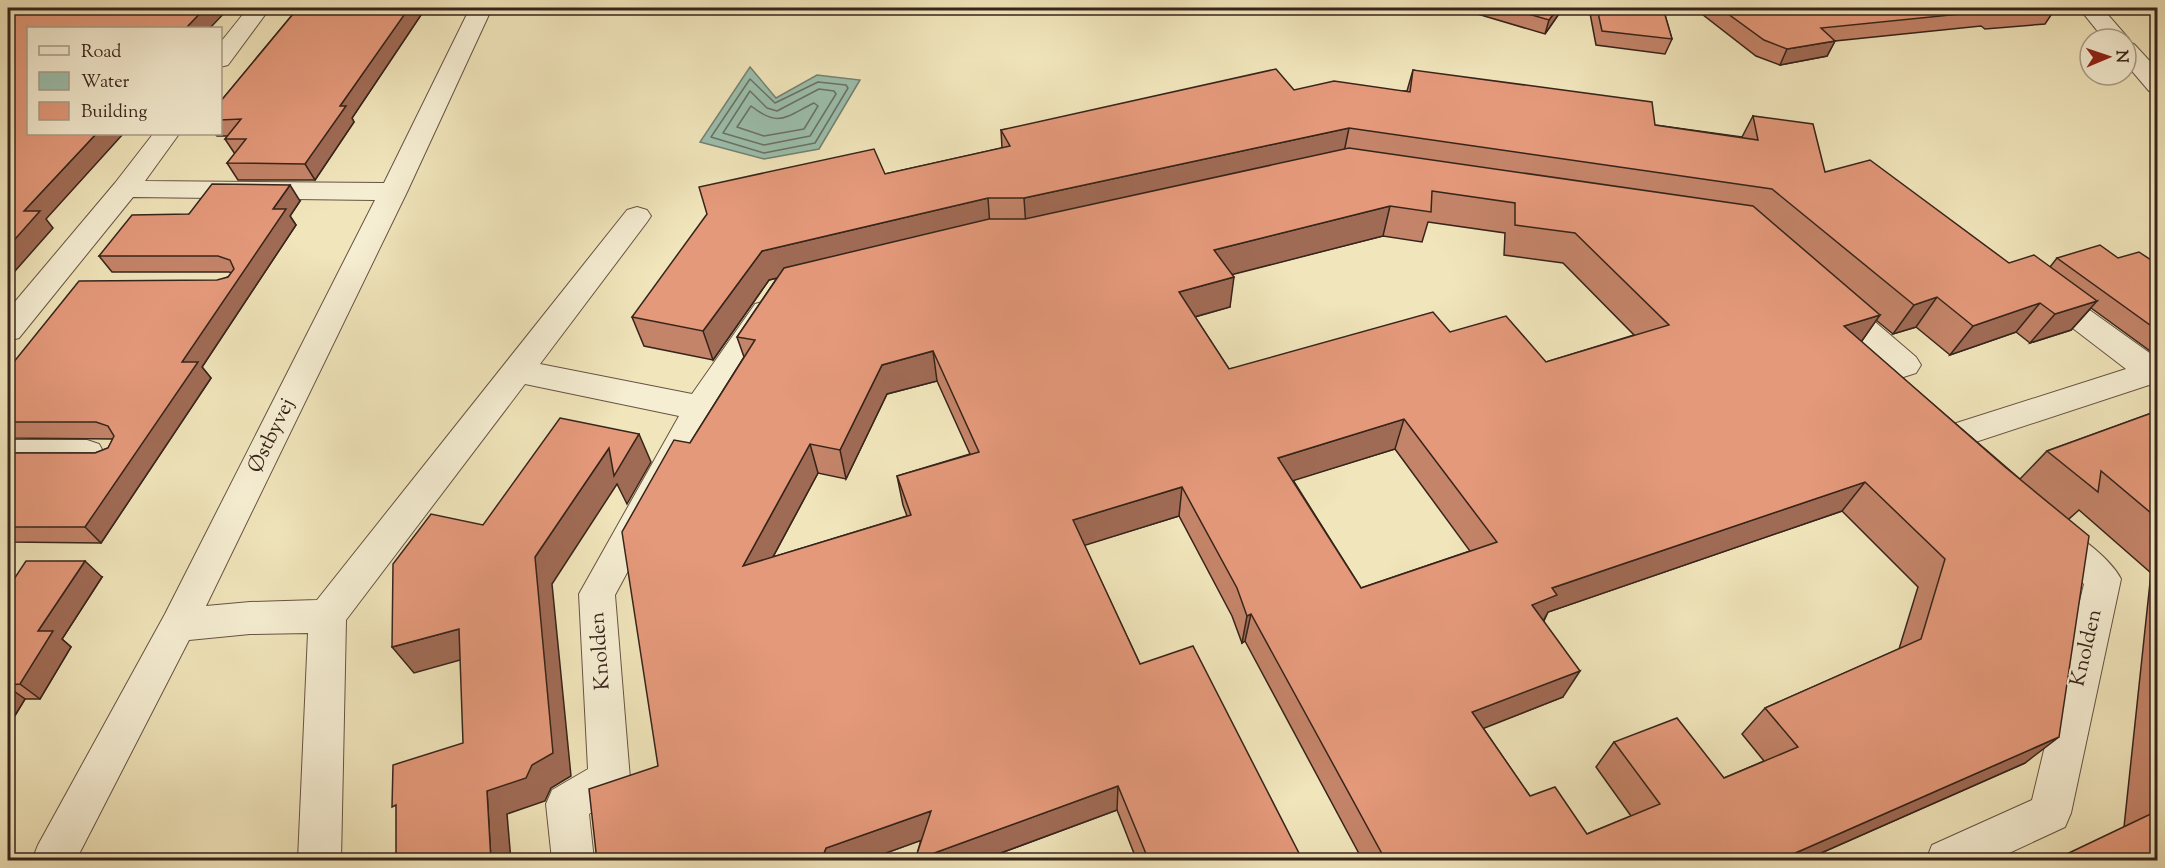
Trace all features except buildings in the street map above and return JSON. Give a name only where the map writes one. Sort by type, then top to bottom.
[{"type":"street","points":[[222,55],[231,32],[259,8]]},
{"type":"street","name":"Østbyvej","points":[[53,861],[178,625],[393,192],[481,8]]},
{"type":"street","points":[[2090,8],[2107,27]]},
{"type":"street","points":[[2138,63],[2157,86]]},
{"type":"street","points":[[8,330],[125,189],[165,135]]},
{"type":"street","points":[[125,189],[393,192]]},
{"type":"street","points":[[320,861],[327,616],[637,216]]},
{"type":"street","points":[[2027,279],[2152,368]]},
{"type":"street","points":[[1812,284],[1905,365],[1869,376],[1955,452],[2152,368]]},
{"type":"street","points":[[8,294],[79,285]]},
{"type":"street","name":"Knolden","points":[[573,861],[567,804],[609,779],[597,594],[700,408],[780,289]]},
{"type":"street","points":[[518,371],[700,408]]},
{"type":"street","points":[[8,453],[110,453]]},
{"type":"street","name":"Knolden","points":[[1947,861],[2050,813],[2103,579],[2022,510]]},
{"type":"street","points":[[178,625],[250,618],[327,616]]},
{"type":"water","points":[[750,67],[776,98],[817,75],[860,80],[819,149],[764,159],[700,142]]}]
